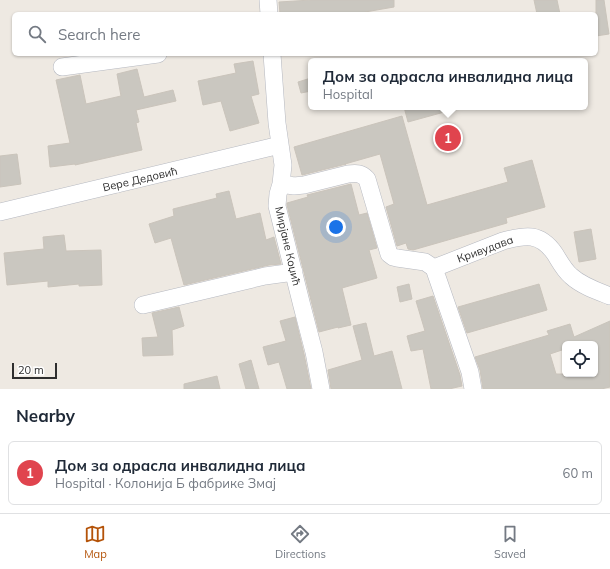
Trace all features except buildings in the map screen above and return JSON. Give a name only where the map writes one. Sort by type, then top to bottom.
[{"type":"street","points":[[268,0],[269,12]]},
{"type":"street","points":[[62,67],[143,56]]},
{"type":"street","name":"Мирјане Коџић","points":[[272,56],[277,123],[283,165],[277,206],[314,352],[321,389]]},
{"type":"street","name":"Вере Дедовић","points":[[0,212],[280,145]]},
{"type":"street","points":[[281,184],[299,186],[354,173],[363,175],[367,179],[389,254],[393,258],[425,262],[434,268],[470,372],[473,389]]},
{"type":"street","name":"Кривудава","points":[[434,268],[503,241],[527,236],[537,238],[549,246],[567,272],[576,280],[610,296]]},
{"type":"street","points":[[143,305],[264,276],[294,272]]},
{"type":"place","name":"Дом за одрасла инвалидна лица","points":[[448,138]]}]
